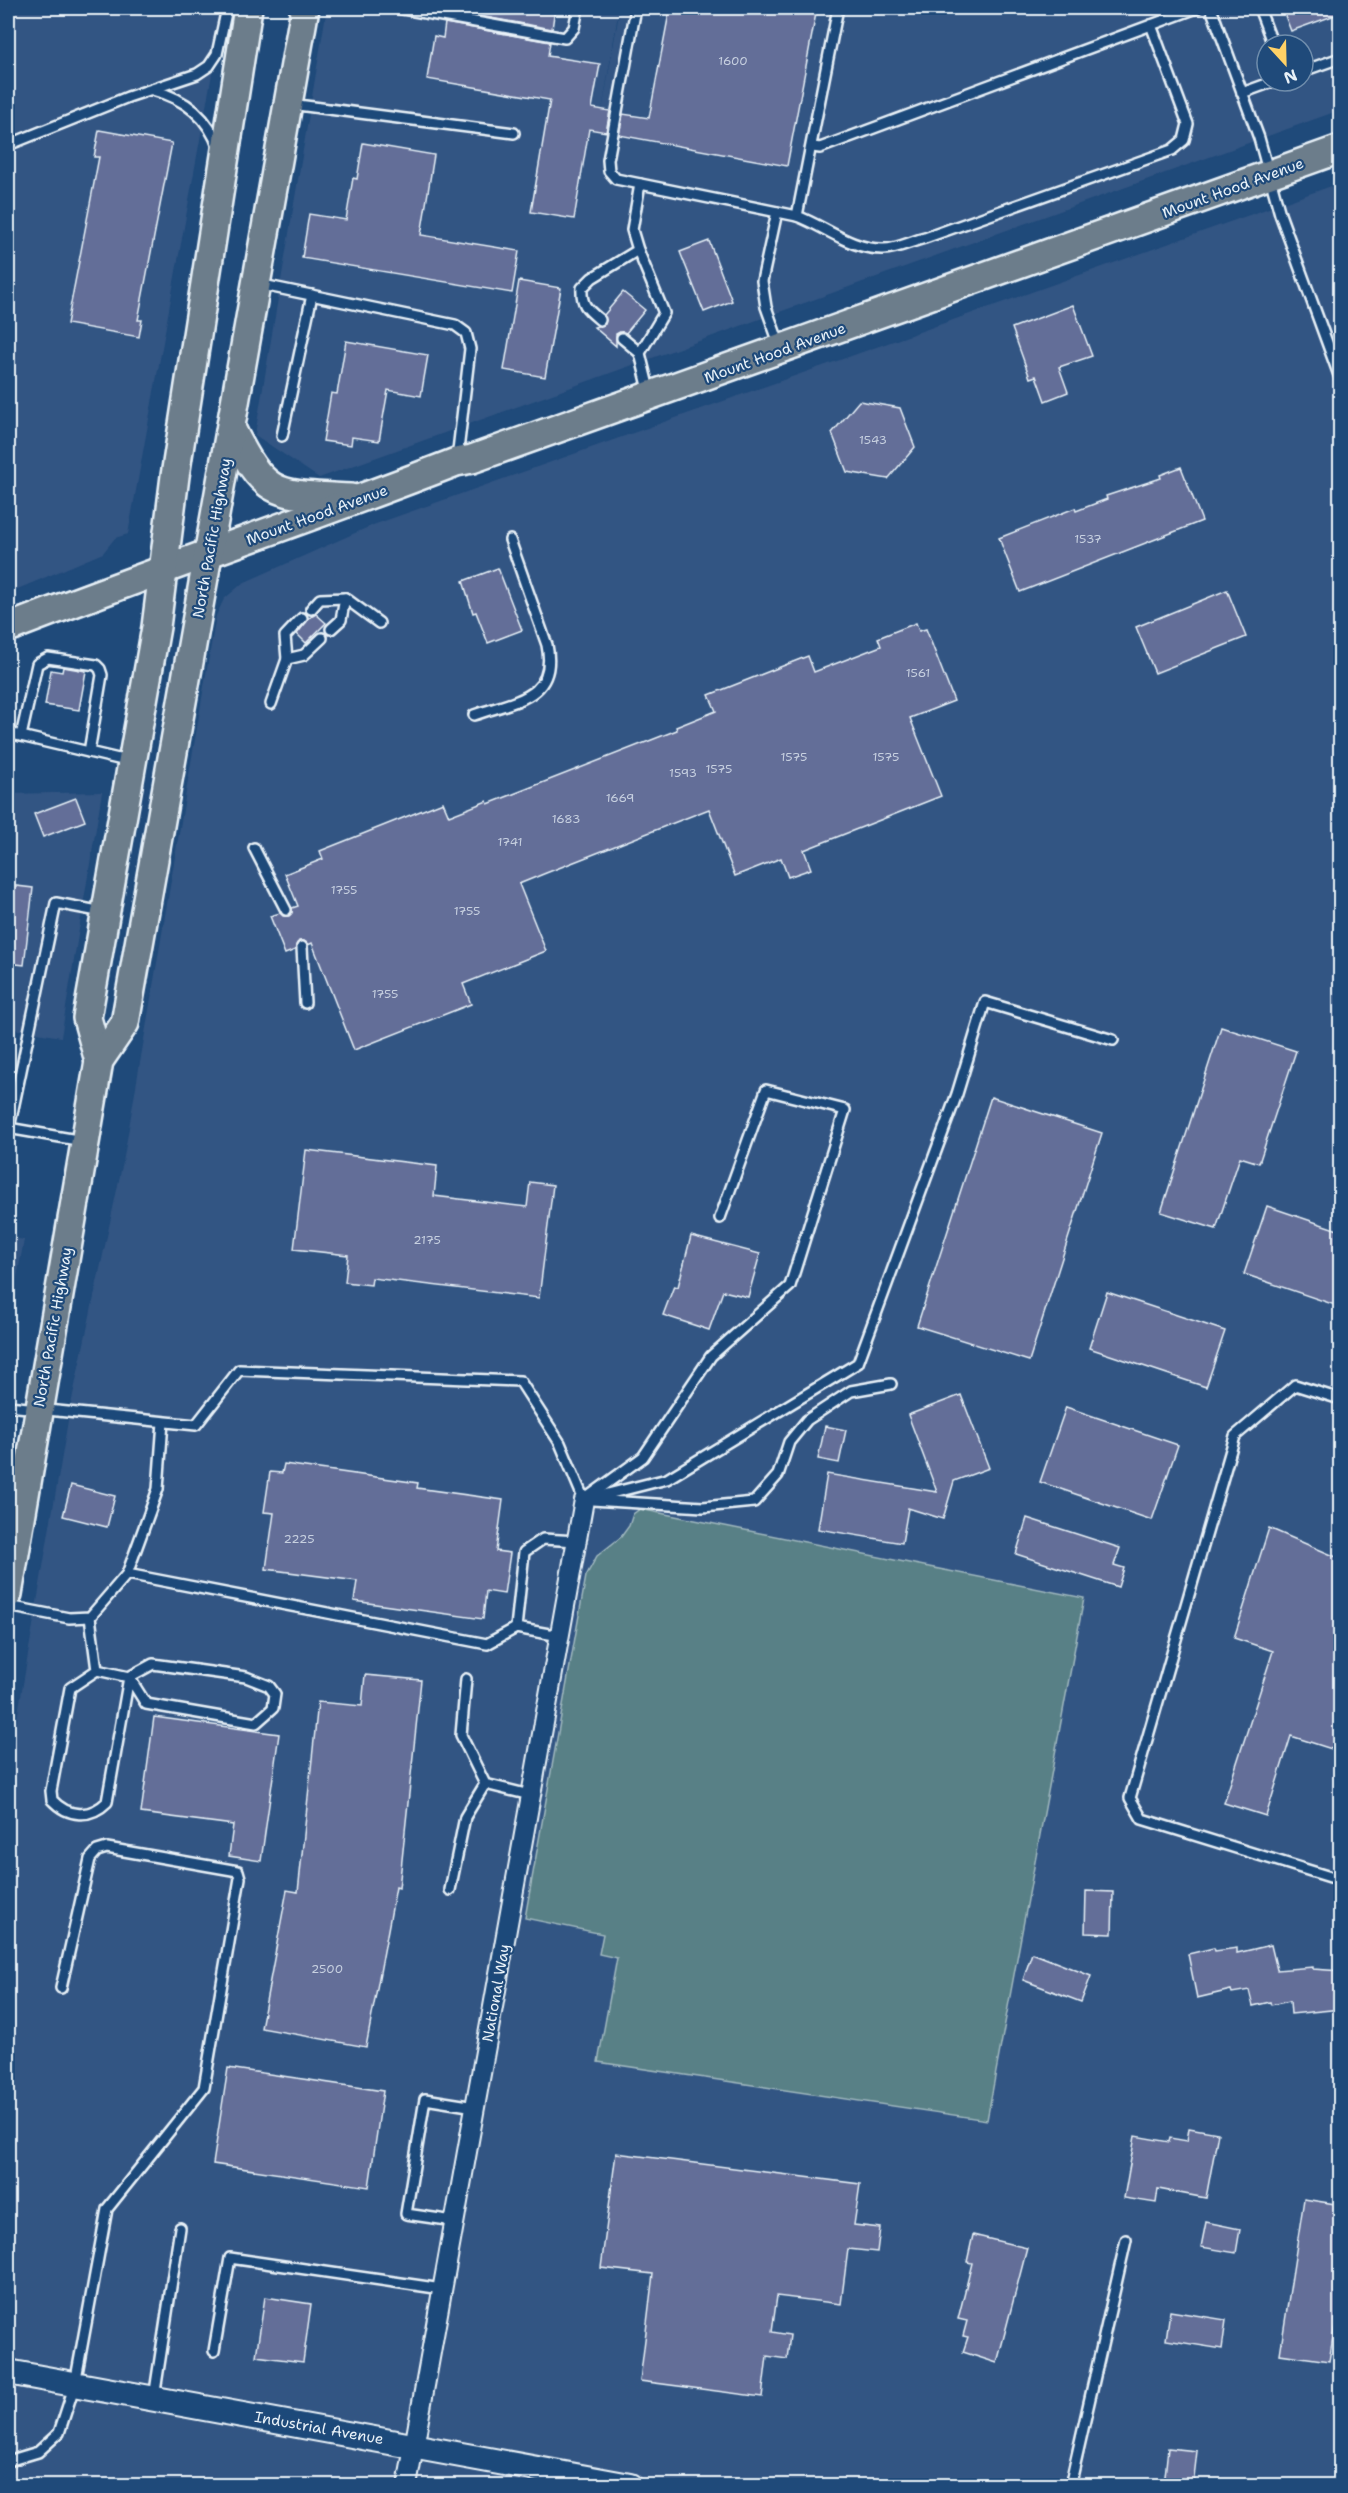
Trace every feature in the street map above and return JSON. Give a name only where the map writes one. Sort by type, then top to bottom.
[{"type":"main road","name":"North Pacific Highway","points":[[99,1061],[87,1018],[156,627],[189,382],[248,8]]},
{"type":"main road","name":"North Pacific Highway","points":[[8,1594],[12,1533],[39,1408],[99,1061],[125,1023],[258,284],[305,8]]},
{"type":"main road","name":"Mount Hood Avenue","points":[[8,628],[116,585],[364,498],[456,462],[472,459],[651,397],[1341,149]]},
{"type":"main road","points":[[231,428],[250,464],[273,488],[300,495],[364,498]]},
{"type":"main road","points":[[106,912],[144,917]]},
{"type":"street","name":"National Way","points":[[407,2486],[584,1500]]},
{"type":"street","name":"Industrial Avenue","points":[[8,2372],[630,2486]]},
{"type":"lane","points":[[8,145],[149,89],[197,74],[209,66],[217,54],[222,40],[227,8]]},
{"type":"lane","points":[[397,8],[565,38],[573,28],[578,8]]},
{"type":"lane","points":[[636,8],[608,160],[609,171],[615,179],[797,216],[816,223],[857,247],[886,249],[1172,150],[1184,140],[1188,124],[1150,25]]},
{"type":"lane","points":[[797,216],[813,147],[838,8]]},
{"type":"lane","points":[[813,147],[820,148],[1197,8]]},
{"type":"lane","points":[[1211,8],[1259,138],[1280,214],[1341,378]]},
{"type":"lane","points":[[1259,8],[1268,33]]},
{"type":"lane","points":[[1315,67],[1341,57]]},
{"type":"lane","points":[[1242,93],[1255,88]]},
{"type":"lane","points":[[149,89],[177,98],[193,108],[210,130],[225,165]]},
{"type":"lane","points":[[289,103],[514,133]]},
{"type":"lane","points":[[640,184],[632,230],[664,313],[640,353]]},
{"type":"lane","points":[[777,212],[762,281],[766,307],[782,350]]},
{"type":"lane","points":[[600,320],[581,301],[582,288],[592,278],[638,250]]},
{"type":"lane","points":[[258,284],[455,325],[466,333],[470,349],[456,462]]},
{"type":"lane","points":[[282,436],[312,296]]},
{"type":"lane","points":[[622,338],[640,353],[651,397]]},
{"type":"lane","points":[[474,715],[534,694],[545,680],[550,660],[547,645],[510,540]]},
{"type":"lane","points":[[311,609],[320,599],[345,598],[379,623]]},
{"type":"lane","points":[[332,629],[341,620],[345,598]]},
{"type":"lane","points":[[271,704],[287,659],[285,636],[302,618]]},
{"type":"lane","points":[[287,659],[304,655],[322,638]]},
{"type":"lane","points":[[21,736],[37,664],[48,658],[96,665],[102,675],[89,752]]},
{"type":"lane","points":[[8,733],[133,762]]},
{"type":"lane","points":[[254,848],[286,910]]},
{"type":"lane","points":[[85,1141],[8,1128],[56,903],[106,912]]},
{"type":"lane","points":[[302,947],[305,1003]]},
{"type":"lane","points":[[584,1500],[667,1479],[858,1363],[957,1094],[985,1002],[1113,1040]]},
{"type":"lane","points":[[584,1500],[644,1457],[711,1356],[790,1286],[845,1110],[766,1090],[720,1218]]},
{"type":"lane","points":[[8,1406],[196,1425],[239,1370],[520,1380],[560,1443],[584,1500]]},
{"type":"lane","points":[[584,1500],[703,1507],[754,1502],[778,1475],[789,1442],[807,1420],[850,1391],[891,1384]]},
{"type":"lane","points":[[1341,1399],[1295,1385],[1235,1436],[1130,1798],[1142,1819],[1341,1880]]},
{"type":"lane","points":[[8,1606],[69,1618],[90,1617],[127,1574],[158,1490],[163,1422]]},
{"type":"lane","points":[[516,1628],[524,1552],[543,1539],[577,1541]]},
{"type":"lane","points":[[127,1574],[487,1644],[516,1628],[560,1636]]},
{"type":"lane","points":[[90,1617],[97,1670]]},
{"type":"lane","points":[[129,1677],[107,1802],[99,1810],[87,1814],[67,1812],[51,1800],[51,1791],[70,1688],[97,1670],[129,1677],[153,1664],[246,1677],[269,1686],[275,1694],[273,1707],[256,1723],[146,1704],[129,1677]]},
{"type":"lane","points":[[466,1678],[461,1735],[485,1784]]},
{"type":"lane","points":[[485,1784],[530,1795]]},
{"type":"lane","points":[[450,1890],[465,1817],[485,1784]]},
{"type":"lane","points":[[8,2461],[39,2452],[59,2433],[75,2384],[107,2209],[204,2088],[240,1878],[238,1871],[106,1848],[97,1851],[90,1859],[61,1988]]},
{"type":"lane","points":[[454,2222],[406,2214],[425,2099],[475,2107]]},
{"type":"lane","points":[[154,2398],[180,2228]]},
{"type":"lane","points":[[1070,2486],[1126,2240]]},
{"type":"lane","points":[[214,2351],[230,2258],[442,2289]]},
{"type":"shaded area","points":[[8,8],[224,8],[128,534],[115,538],[103,553],[8,593]]},
{"type":"shaded area","points":[[327,8],[619,8],[598,134],[620,8],[1340,8],[1340,110],[319,478],[255,435]]},
{"type":"shaded area","points":[[1340,183],[1340,2485],[8,2486],[8,1772],[70,1409],[124,1157],[216,616],[224,599],[243,583],[373,525]]},
{"type":"shaded area","points":[[102,792],[61,1037],[8,1028],[8,794]]},
{"type":"shaded area","points":[[8,1237],[24,1240],[8,1325]]},
{"type":"green space","points":[[640,1509],[1084,1598],[987,2120],[598,2062],[617,1958],[599,1954],[603,1934],[525,1918],[586,1576],[597,1556],[621,1537],[629,1526],[633,1514]]},
{"type":"building","points":[[447,8],[555,8],[552,29],[447,10]]},
{"type":"building","points":[[670,8],[817,8],[787,166],[619,135],[623,114],[649,118]]},
{"type":"building","points":[[1282,8],[1341,8],[1341,13],[1291,31]]},
{"type":"building","points":[[445,23],[550,42],[548,56],[600,64],[592,108],[610,111],[606,132],[589,129],[574,219],[531,212],[550,100],[427,79],[434,36],[443,38]]},
{"type":"building","points":[[99,130],[172,143],[138,320],[142,320],[139,337],[67,324],[99,157],[94,157]]},
{"type":"building","points":[[363,143],[434,155],[421,235],[519,251],[512,293],[302,258],[309,214],[346,220],[353,178],[357,179]]},
{"type":"building","points":[[709,241],[732,301],[704,312],[680,252]]},
{"type":"building","points":[[519,281],[561,288],[545,377],[504,370]]},
{"type":"building","points":[[623,292],[645,310],[626,333],[616,334],[616,346],[594,327],[605,324],[604,315]]},
{"type":"building","points":[[1073,305],[1092,356],[1059,367],[1068,392],[1045,401],[1036,376],[1030,378],[1012,328]]},
{"type":"building","points":[[346,341],[428,355],[421,396],[388,390],[379,441],[352,437],[351,445],[323,441],[331,393],[337,394]]},
{"type":"building","points":[[859,401],[900,408],[915,447],[888,479],[847,472],[832,433]]},
{"type":"building","points":[[1181,467],[1202,521],[1020,592],[999,538],[1075,508],[1076,511],[1107,499],[1106,496],[1161,478],[1160,475]]},
{"type":"building","points":[[498,568],[522,630],[488,643],[476,612],[473,613],[463,581]]},
{"type":"building","points":[[1227,590],[1246,637],[1155,673],[1136,627]]},
{"type":"building","points":[[316,614],[326,623],[306,643],[297,634],[309,618]]},
{"type":"building","points":[[916,623],[919,631],[926,629],[954,701],[910,718],[941,796],[804,850],[811,869],[788,877],[781,858],[735,876],[709,809],[546,873],[519,884],[546,951],[463,984],[471,1004],[354,1050],[312,943],[308,945],[304,941],[299,941],[295,950],[285,954],[270,916],[280,913],[283,916],[289,916],[292,908],[298,906],[285,874],[323,859],[320,851],[443,802],[449,816],[487,801],[488,804],[677,730],[676,727],[716,711],[709,695],[808,656],[814,672],[881,646],[878,638]]},
{"type":"building","points":[[63,667],[86,671],[79,710],[45,705],[51,670],[62,672]]},
{"type":"building","points":[[76,798],[85,821],[43,837],[34,814]]},
{"type":"building","points":[[8,885],[33,888],[24,965],[8,963]]},
{"type":"building","points":[[1221,1027],[1296,1051],[1259,1163],[1240,1157],[1216,1229],[1161,1212]]},
{"type":"building","points":[[991,1097],[1102,1133],[1029,1361],[917,1326]]},
{"type":"building","points":[[306,1150],[437,1166],[434,1196],[527,1207],[530,1182],[553,1185],[539,1298],[372,1278],[371,1285],[345,1282],[348,1255],[294,1249]]},
{"type":"building","points":[[1267,1206],[1341,1231],[1341,1307],[1244,1274]]},
{"type":"building","points":[[691,1236],[760,1254],[748,1297],[723,1291],[709,1330],[663,1315],[674,1286],[678,1287]]},
{"type":"building","points":[[1107,1292],[1225,1331],[1206,1387],[1089,1348]]},
{"type":"building","points":[[961,1395],[989,1468],[954,1481],[943,1519],[908,1508],[902,1543],[818,1529],[827,1474],[937,1492],[908,1415]]},
{"type":"building","points":[[1066,1407],[1178,1445],[1152,1520],[1040,1482]]},
{"type":"building","points":[[825,1426],[846,1430],[839,1463],[818,1459]]},
{"type":"building","points":[[284,1464],[418,1483],[417,1488],[503,1500],[496,1551],[510,1553],[504,1594],[486,1591],[483,1619],[354,1601],[357,1581],[266,1569],[274,1513],[264,1512],[270,1472],[282,1473]]},
{"type":"building","points":[[71,1485],[115,1496],[107,1527],[63,1516]]},
{"type":"building","points":[[1027,1518],[1120,1548],[1114,1565],[1124,1568],[1118,1587],[1016,1554]]},
{"type":"building","points":[[1269,1528],[1341,1559],[1341,1752],[1291,1736],[1266,1816],[1224,1803],[1273,1651],[1234,1638]]},
{"type":"building","points":[[365,1675],[421,1680],[399,1888],[396,1887],[366,2047],[261,2028],[287,1890],[298,1892],[318,1702],[362,1706]]},
{"type":"building","points":[[154,1717],[279,1734],[261,1861],[229,1856],[233,1825],[141,1813]]},
{"type":"building","points":[[1086,1891],[1113,1892],[1112,1934],[1085,1933]]},
{"type":"building","points":[[1271,1945],[1277,1970],[1313,1967],[1313,1969],[1341,1971],[1341,2009],[1291,2014],[1290,2001],[1253,2006],[1249,1990],[1232,1993],[1231,1990],[1197,1998],[1188,1954],[1214,1948],[1215,1951],[1237,1948],[1237,1953]]},
{"type":"building","points":[[1032,1953],[1091,1976],[1081,2002],[1023,1980]]},
{"type":"building","points":[[228,2068],[383,2091],[369,2187],[213,2164]]},
{"type":"building","points":[[1189,2128],[1218,2133],[1206,2198],[1158,2189],[1156,2203],[1124,2198],[1135,2136],[1169,2142],[1170,2138],[1187,2141]]},
{"type":"building","points":[[616,2153],[860,2184],[854,2225],[880,2228],[877,2252],[848,2249],[841,2304],[777,2296],[772,2332],[790,2335],[787,2359],[767,2356],[762,2397],[640,2381],[653,2274],[601,2268]]},
{"type":"building","points":[[1304,2199],[1341,2205],[1341,2289],[1329,2361],[1280,2354]]},
{"type":"building","points":[[1206,2222],[1240,2229],[1236,2253],[1201,2247]]},
{"type":"building","points":[[973,2235],[1027,2248],[997,2363],[963,2352],[968,2337],[963,2336],[967,2321],[958,2319],[972,2263],[967,2262]]},
{"type":"building","points":[[265,2297],[311,2304],[303,2362],[256,2356]]},
{"type":"building","points":[[1170,2311],[1226,2320],[1222,2349],[1166,2340]]},
{"type":"building","points":[[1168,2448],[1197,2451],[1193,2486],[1164,2486]]}]
